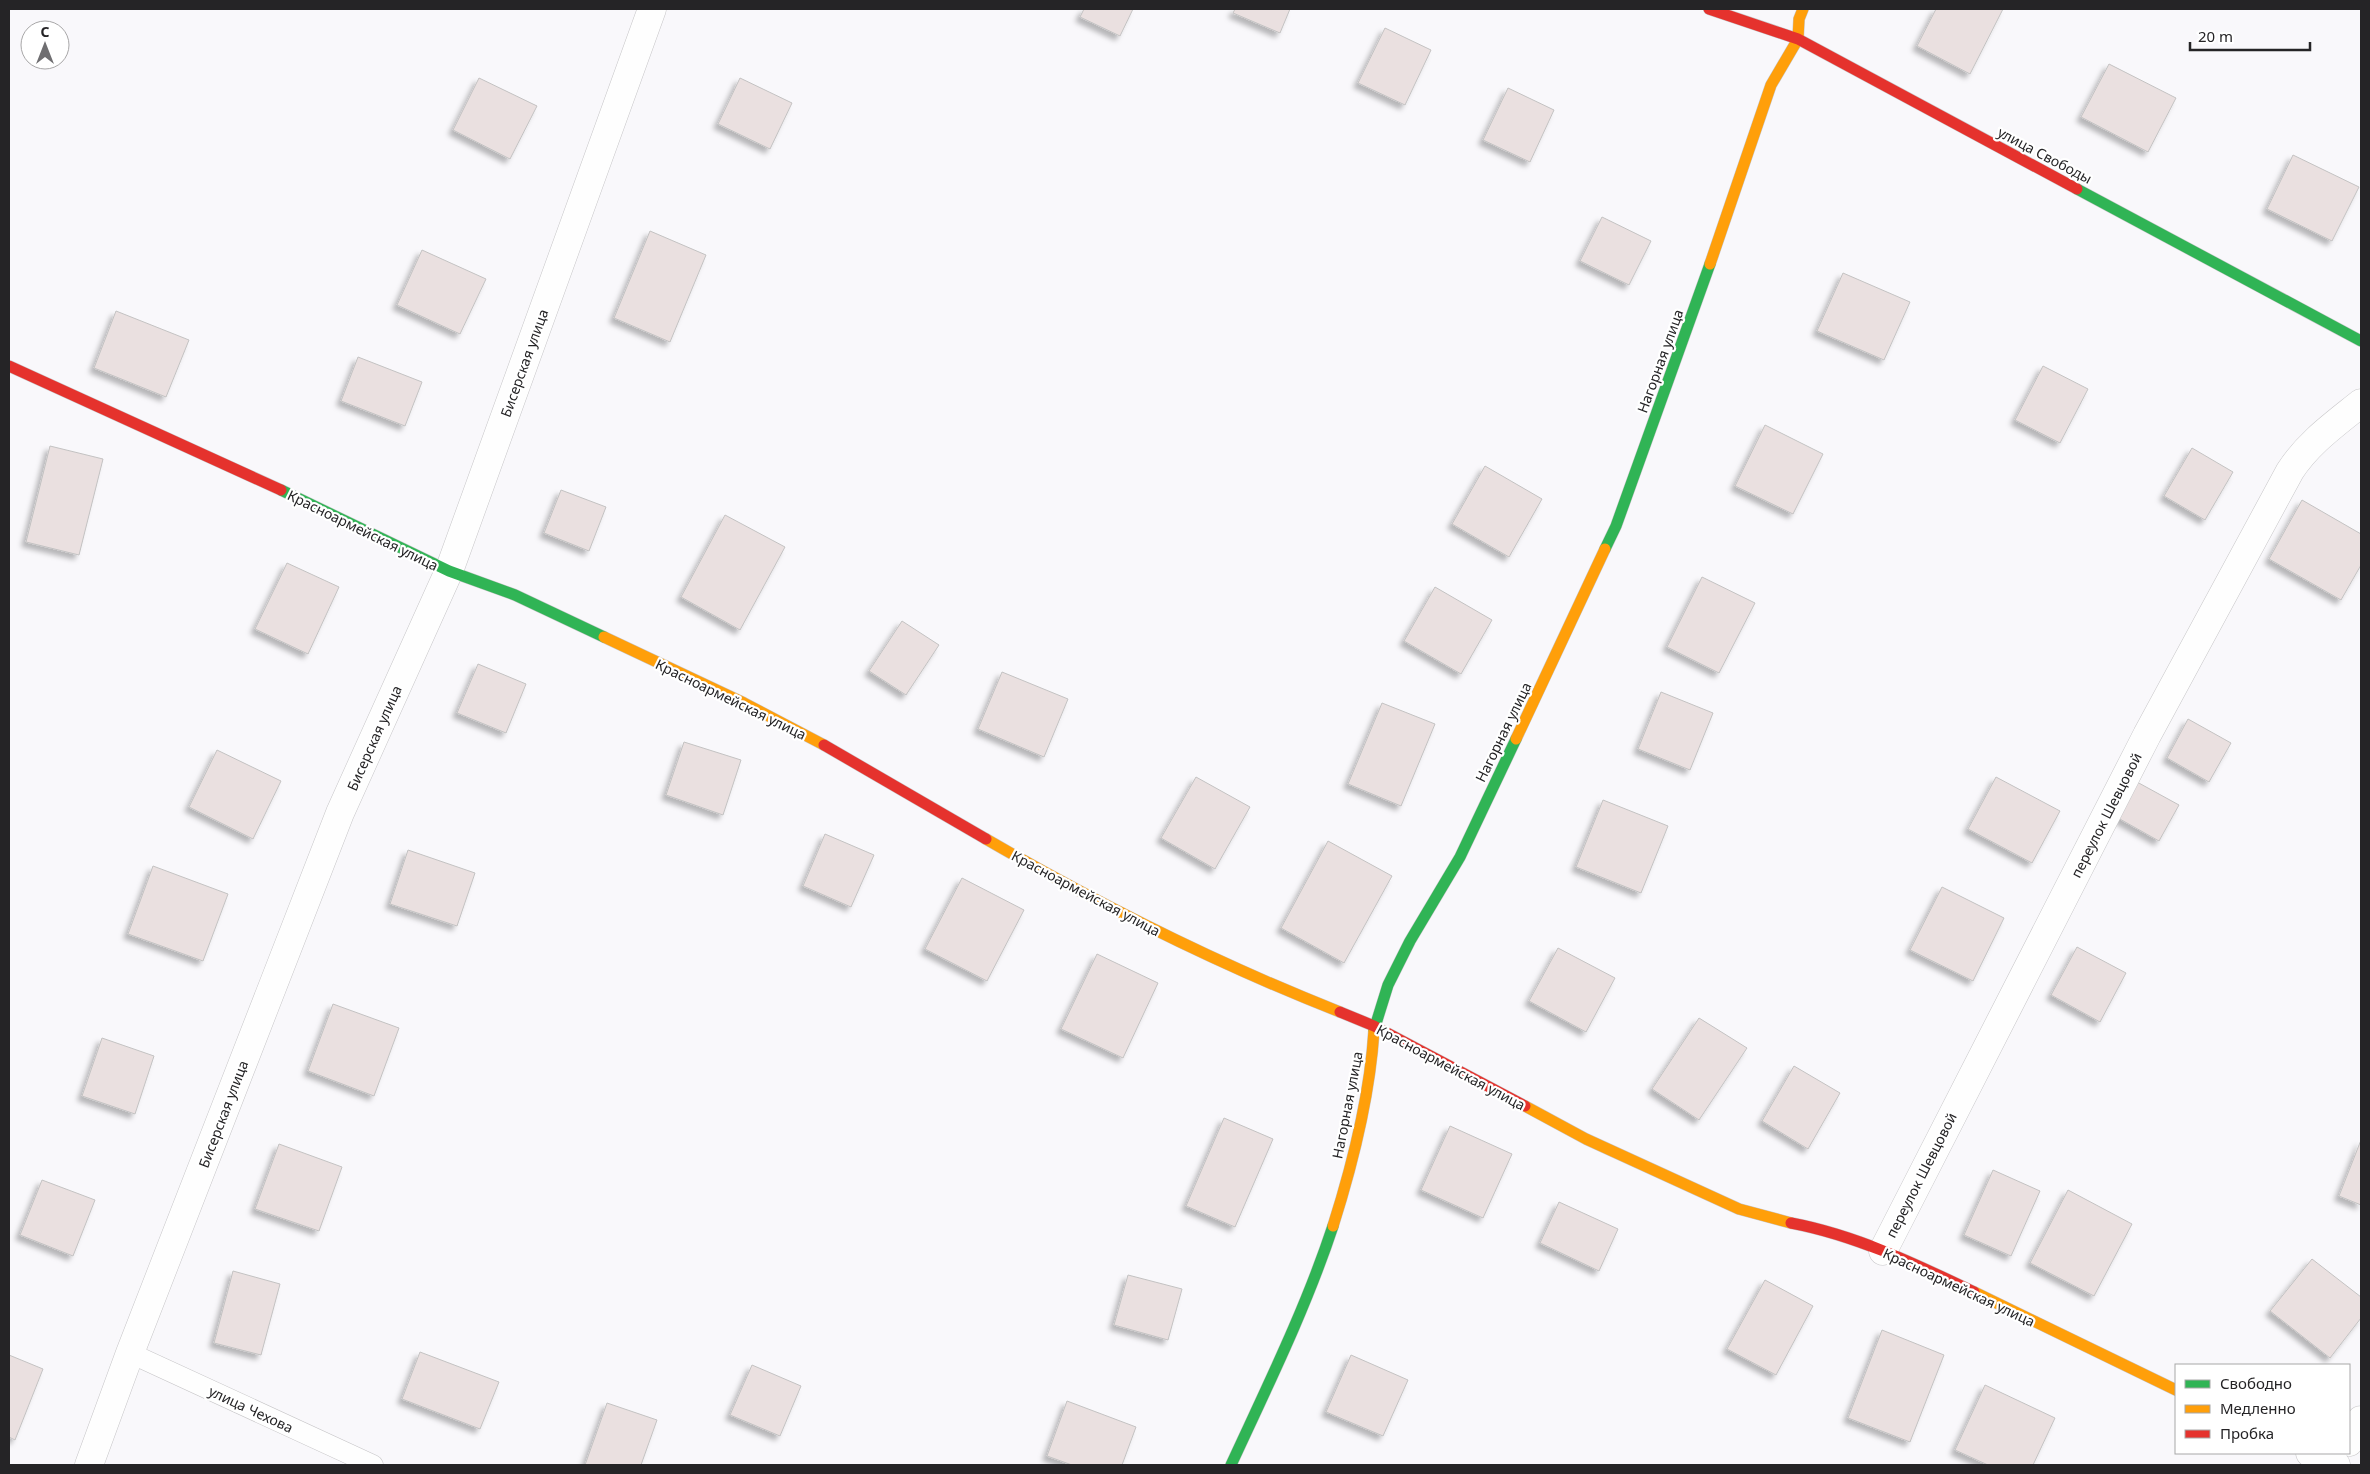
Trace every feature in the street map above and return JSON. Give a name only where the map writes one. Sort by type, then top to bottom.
[{"type":"street","name":"Бисерская улица","points":[[89,1465],[130,1353],[340,812],[449,571],[652,9]]},
{"type":"street","name":"улица Свободы","points":[[1708,9],[1798,39],[2361,341]]},
{"type":"street","name":"Нагорная улица","points":[[1231,1465],[1282,1354],[1324,1253],[1336,1216],[1363,1111],[1372,1060],[1374,1026],[1388,985],[1410,941],[1460,857],[1616,526],[1687,331],[1771,85],[1798,39],[1799,19],[1803,9]]},
{"type":"street","name":"Красноармейская улица","points":[[9,366],[219,460],[449,571],[515,595],[744,703],[840,753],[1069,887],[1155,930],[1304,998],[1374,1026],[1586,1140],[1739,1209],[1779,1221],[1806,1226],[1883,1251],[1916,1264],[2175,1390]]},
{"type":"street","name":"переулок Шевцовой","points":[[1883,1251],[2142,744],[2290,471],[2301,454],[2312,443],[2361,403]]},
{"type":"street","points":[[2350,1440],[2361,1420]]},
{"type":"street","points":[[2312,1454],[2336,1465],[2342,1454]]},
{"type":"lane","name":"улица Чехова","points":[[130,1353],[372,1465]]},
{"type":"building","points":[[1084,9],[1133,9],[1120,36],[1080,17]]},
{"type":"building","points":[[1235,9],[1290,9],[1280,33],[1233,13]]},
{"type":"building","points":[[1936,9],[2003,9],[1970,74],[1917,46]]},
{"type":"building","points":[[1385,28],[1431,50],[1405,105],[1358,83]]},
{"type":"building","points":[[2109,64],[2176,98],[2148,152],[2081,117]]},
{"type":"building","points":[[479,78],[537,106],[510,159],[453,130]]},
{"type":"building","points":[[740,78],[792,103],[770,149],[718,124]]},
{"type":"building","points":[[1508,88],[1554,110],[1530,162],[1483,140]]},
{"type":"building","points":[[2293,155],[2359,187],[2332,241],[2267,209]]},
{"type":"building","points":[[1602,217],[1651,241],[1629,285],[1580,261]]},
{"type":"building","points":[[650,231],[706,255],[670,342],[614,318]]},
{"type":"building","points":[[422,250],[486,279],[460,334],[397,305]]},
{"type":"building","points":[[1843,273],[1910,302],[1884,360],[1817,331]]},
{"type":"building","points":[[116,311],[189,340],[166,397],[94,368]]},
{"type":"building","points":[[358,357],[422,382],[405,426],[341,401]]},
{"type":"building","points":[[2043,366],[2088,389],[2060,443],[2015,420]]},
{"type":"building","points":[[1765,425],[1823,454],[1793,514],[1735,486]]},
{"type":"building","points":[[50,446],[103,459],[79,555],[26,542]]},
{"type":"building","points":[[2192,448],[2233,472],[2205,520],[2164,496]]},
{"type":"building","points":[[1485,466],[1542,499],[1509,557],[1452,524]]},
{"type":"building","points":[[561,490],[606,507],[589,551],[544,533]]},
{"type":"building","points":[[2302,500],[2361,534],[2361,565],[2341,600],[2269,559]]},
{"type":"building","points":[[725,515],[785,547],[740,630],[681,597]]},
{"type":"building","points":[[287,563],[339,587],[308,654],[255,629]]},
{"type":"building","points":[[1702,577],[1755,603],[1719,673],[1667,647]]},
{"type":"building","points":[[1435,587],[1492,620],[1461,674],[1404,641]]},
{"type":"building","points":[[902,621],[939,645],[906,695],[869,671]]},
{"type":"building","points":[[478,664],[526,684],[506,733],[457,713]]},
{"type":"building","points":[[1002,672],[1068,699],[1044,757],[978,729]]},
{"type":"building","points":[[1661,692],[1713,713],[1690,770],[1638,749]]},
{"type":"building","points":[[1382,703],[1435,724],[1401,806],[1348,784]]},
{"type":"building","points":[[2188,719],[2231,743],[2209,782],[2167,758]]},
{"type":"building","points":[[684,742],[741,760],[723,815],[666,795]]},
{"type":"building","points":[[217,750],[281,781],[253,839],[189,807]]},
{"type":"building","points":[[1196,777],[1250,807],[1215,869],[1161,838]]},
{"type":"building","points":[[1996,777],[2060,811],[2032,863],[1968,829]]},
{"type":"building","points":[[2137,782],[2179,805],[2159,841],[2118,818]]},
{"type":"building","points":[[1603,800],[1668,826],[1641,893],[1576,867]]},
{"type":"building","points":[[825,834],[874,855],[851,907],[803,886]]},
{"type":"building","points":[[1328,841],[1392,876],[1344,963],[1281,928]]},
{"type":"building","points":[[408,850],[475,873],[457,926],[390,904]]},
{"type":"building","points":[[153,866],[228,894],[203,961],[128,934]]},
{"type":"building","points":[[962,878],[1024,910],[987,981],[925,949]]},
{"type":"building","points":[[1942,887],[2004,918],[1973,981],[1910,950]]},
{"type":"building","points":[[2077,947],[2126,973],[2100,1022],[2051,995]]},
{"type":"building","points":[[1558,948],[1615,978],[1586,1032],[1529,1001]]},
{"type":"building","points":[[1097,954],[1158,983],[1123,1058],[1061,1029]]},
{"type":"building","points":[[333,1004],[399,1028],[374,1096],[308,1071]]},
{"type":"building","points":[[1699,1018],[1747,1048],[1699,1120],[1652,1089]]},
{"type":"building","points":[[102,1038],[154,1056],[135,1114],[82,1096]]},
{"type":"building","points":[[1794,1066],[1840,1093],[1808,1149],[1762,1121]]},
{"type":"building","points":[[1224,1118],[1273,1139],[1235,1227],[1186,1206]]},
{"type":"building","points":[[1450,1126],[1512,1154],[1483,1218],[1421,1190]]},
{"type":"building","points":[[2361,1140],[2361,1205],[2339,1196]]},
{"type":"building","points":[[279,1144],[342,1167],[319,1231],[255,1209]]},
{"type":"building","points":[[1993,1170],[2040,1191],[2011,1256],[1964,1235]]},
{"type":"building","points":[[42,1180],[95,1200],[73,1256],[20,1235]]},
{"type":"building","points":[[2068,1190],[2132,1224],[2094,1296],[2030,1263]]},
{"type":"building","points":[[1559,1202],[1618,1229],[1599,1271],[1540,1243]]},
{"type":"building","points":[[2312,1259],[2361,1297],[2361,1318],[2330,1358],[2270,1311]]},
{"type":"building","points":[[233,1271],[280,1284],[261,1355],[214,1343]]},
{"type":"building","points":[[1128,1275],[1182,1289],[1168,1340],[1114,1325]]},
{"type":"building","points":[[1765,1280],[1813,1306],[1776,1375],[1727,1349]]},
{"type":"building","points":[[1882,1330],[1944,1355],[1910,1442],[1848,1418]]},
{"type":"building","points":[[420,1352],[499,1382],[480,1429],[402,1399]]},
{"type":"building","points":[[9,1355],[43,1369],[15,1440],[9,1437]]},
{"type":"building","points":[[1351,1355],[1408,1380],[1383,1436],[1326,1412]]},
{"type":"building","points":[[752,1365],[801,1386],[780,1436],[730,1415]]},
{"type":"building","points":[[1985,1385],[2055,1418],[2033,1465],[1988,1465],[1955,1450]]},
{"type":"building","points":[[1067,1401],[1136,1427],[1122,1465],[1072,1465],[1047,1456]]},
{"type":"building","points":[[607,1403],[657,1420],[641,1465],[585,1465]]},
{"type":"traffic: fast","points":[[2077,189],[2361,341]]},
{"type":"traffic: fast","points":[[1605,549],[1616,526],[1710,264]]},
{"type":"traffic: fast","points":[[281,490],[449,571],[515,595],[604,637]]},
{"type":"traffic: fast","points":[[1374,1030],[1388,985],[1410,941],[1460,857],[1516,739]]},
{"type":"traffic: fast","points":[[1231,1465],[1311,1287],[1333,1226]]},
{"type":"traffic: slow","points":[[1710,264],[1771,85],[1798,39],[1799,19],[1803,9]]},
{"type":"traffic: slow","points":[[1516,739],[1605,549]]},
{"type":"traffic: slow","points":[[604,637],[744,703],[824,745]]},
{"type":"traffic: slow","points":[[986,839],[1072,887],[1204,954],[1340,1012]]},
{"type":"traffic: slow","points":[[1333,1226],[1360,1129],[1369,1080],[1374,1030]]},
{"type":"traffic: slow","points":[[1525,1106],[1586,1139],[1739,1209],[1791,1223]]},
{"type":"traffic: slow","points":[[1974,1292],[2175,1390]]},
{"type":"traffic: jam","points":[[1709,9],[1798,39],[2077,189]]},
{"type":"traffic: jam","points":[[9,366],[281,490]]},
{"type":"traffic: jam","points":[[824,745],[986,839]]},
{"type":"traffic: jam","points":[[1340,1012],[1374,1026],[1525,1106]]},
{"type":"traffic: jam","points":[[1791,1223],[1815,1228],[1862,1243],[1907,1261],[1974,1292]]}]
